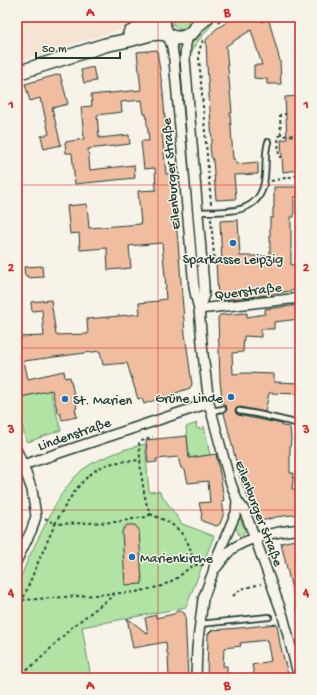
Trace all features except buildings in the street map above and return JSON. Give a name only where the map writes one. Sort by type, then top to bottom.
[{"type":"street","points":[[104,45],[126,34],[152,24],[163,17],[164,28],[167,35]]},
{"type":"street","points":[[17,72],[104,45],[150,34],[160,33],[173,38],[179,38],[211,21]]},
{"type":"street","name":"Eilenburger Straße","points":[[197,29],[186,42],[185,60],[204,286],[204,294],[200,309]]},
{"type":"street","name":"Eilenburger Straße","points":[[167,35],[172,47],[174,60],[194,287],[200,309],[202,354],[210,407],[229,478],[237,500],[244,510],[256,538],[286,624],[299,678]]},
{"type":"street","name":"Querstraße","points":[[200,309],[300,298]]},
{"type":"street","name":"Lindenstraße","points":[[20,466],[210,407]]},
{"type":"street","points":[[17,450],[20,466],[32,490],[36,516],[32,529],[17,560]]},
{"type":"street","points":[[196,678],[197,648],[203,599],[216,559],[236,513],[237,500]]},
{"type":"street","points":[[213,572],[232,550],[244,542],[281,532],[300,529]]},
{"type":"lane","name":"Eilenburger Straße","points":[[198,209],[210,212],[241,210],[251,205],[260,195],[264,183],[268,142]]},
{"type":"lane","points":[[187,207],[198,209]]},
{"type":"lane","points":[[210,407],[223,409]]},
{"type":"lane","points":[[239,411],[300,424]]},
{"type":"lane","points":[[200,624],[269,617]]},
{"type":"path","points":[[211,21],[224,17]]},
{"type":"path","points":[[197,29],[201,44],[199,58],[211,204],[210,212],[214,256],[212,261]]},
{"type":"path","points":[[282,157],[279,157],[278,136],[281,135],[280,115],[286,114]]},
{"type":"path","points":[[281,135],[300,134]]},
{"type":"path","points":[[264,183],[300,175],[300,183]]},
{"type":"path","points":[[153,437],[139,442],[141,473],[146,502],[150,514],[164,520],[178,529],[188,542],[193,565]]},
{"type":"path","points":[[17,614],[55,524],[66,503],[78,487],[94,471],[112,463],[141,460]]},
{"type":"path","points":[[36,516],[47,519],[55,524],[117,522],[147,517],[150,514]]},
{"type":"path","points":[[17,597],[23,600],[136,592],[162,586],[176,578],[193,565],[203,566],[213,572]]},
{"type":"path","points":[[233,596],[241,589],[272,582]]},
{"type":"path","points":[[18,678],[40,659],[72,627],[114,594]]},
{"type":"shaded area","points":[[17,17],[130,17],[132,26],[17,61]]},
{"type":"green space","points":[[174,17],[188,17],[188,26],[185,29],[177,29],[173,22]]},
{"type":"green space","points":[[213,17],[212,24],[195,45],[192,52],[188,55],[192,43]]},
{"type":"green space","points":[[178,63],[182,63],[189,136],[185,137]]},
{"type":"green space","points":[[50,390],[61,430],[28,442],[26,441],[17,408],[17,398]]},
{"type":"green space","points":[[197,423],[197,428],[201,429],[204,426],[210,455],[189,458],[186,427]]},
{"type":"green space","points":[[145,444],[149,492],[159,491],[182,524],[214,536],[186,607],[82,627],[91,678],[17,678],[17,586],[29,557],[53,509],[61,495],[82,470],[94,462],[123,450]]},
{"type":"green space","points":[[238,519],[241,520],[245,529],[244,533],[240,537],[235,526]]},
{"type":"place","name":"Sparkasse Leipzig","points":[[233,243]]},
{"type":"place","name":"Grüne Linde","points":[[231,397]]},
{"type":"place","name":"St. Marien","points":[[65,399]]},
{"type":"place","name":"Marienkirche","points":[[132,557]]}]
